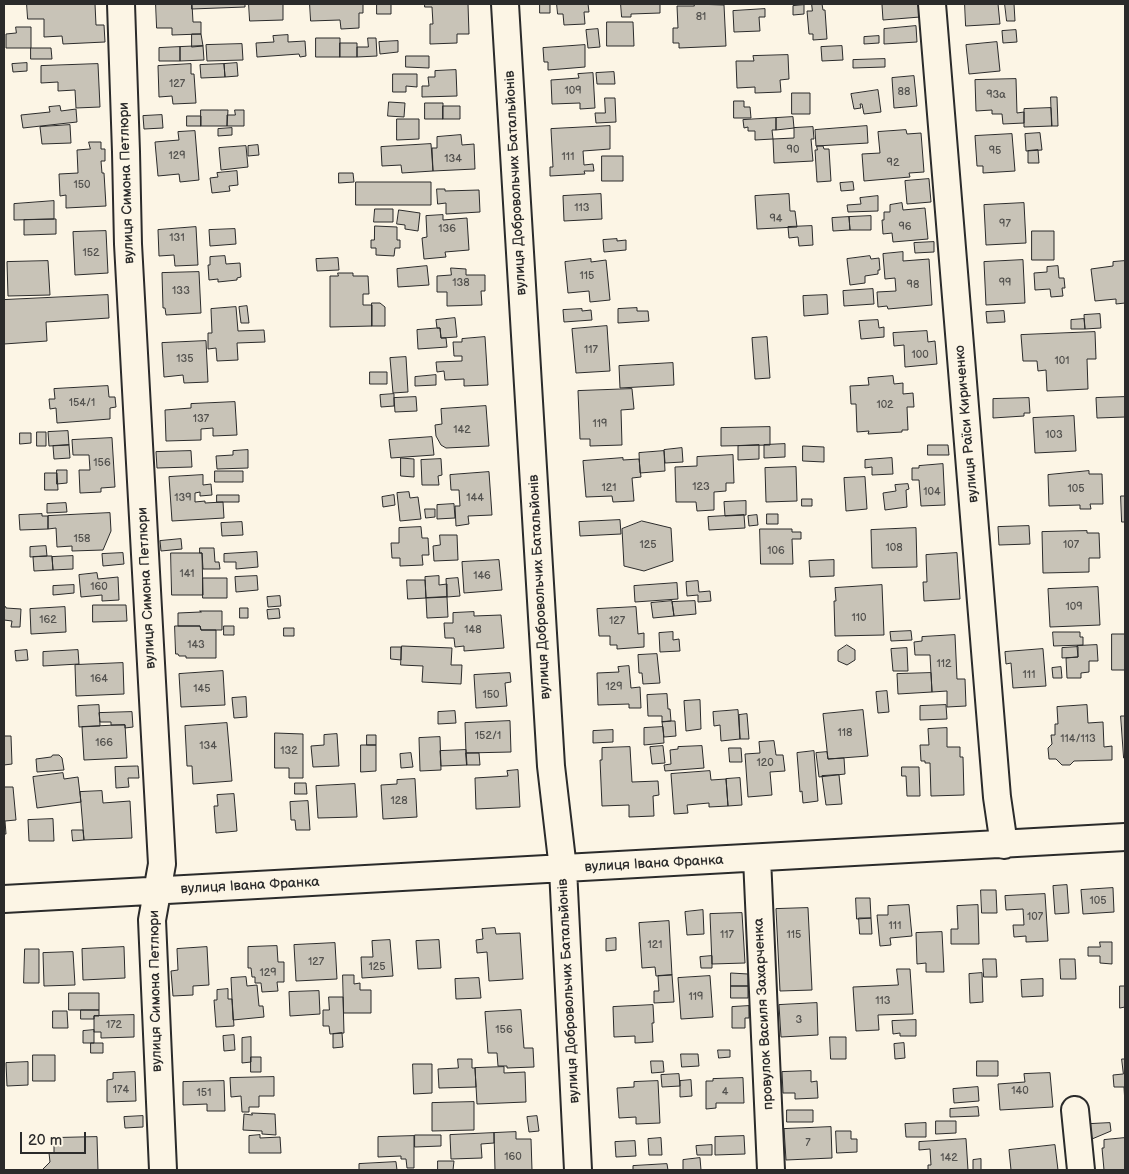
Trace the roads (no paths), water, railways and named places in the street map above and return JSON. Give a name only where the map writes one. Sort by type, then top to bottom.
[{"type":"street","name":"вулиця Симона Петлюри","points":[[121,4],[128,244],[162,864],[152,920],[163,1170]]},
{"type":"street","name":"вулиця Добровольчих Батальйонів","points":[[505,4],[551,766],[563,869],[578,1170]]},
{"type":"street","name":"вулиця Раїси Кириченко","points":[[932,4],[997,797],[1004,845]]},
{"type":"street","name":"вулиця Івана Франка","points":[[4,899],[1125,837]]},
{"type":"street","name":"провулок Василя Захарченка","points":[[757,858],[771,1170]]},
{"type":"street","points":[[1075,1110],[1081,1170]]}]
